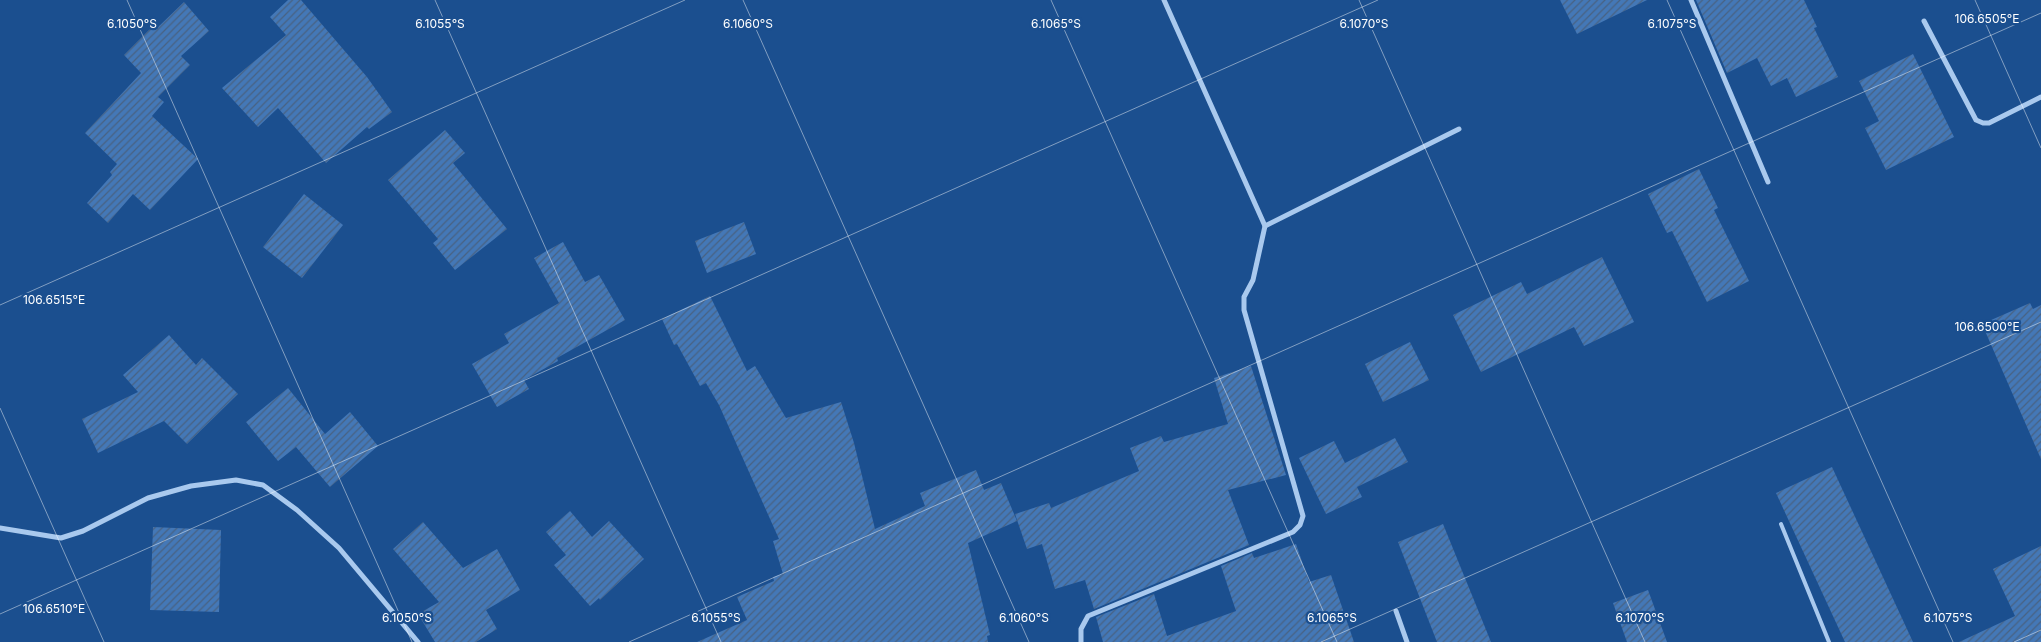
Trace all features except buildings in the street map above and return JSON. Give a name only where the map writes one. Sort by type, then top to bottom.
[{"type":"street","points":[[1082,642],[1081,629],[1088,616],[1293,532],[1300,525],[1303,516],[1244,310],[1244,297],[1253,280],[1265,226],[1164,0]]},
{"type":"street","points":[[1690,0],[1768,182]]},
{"type":"street","points":[[1924,21],[1976,120],[1989,123],[2041,97]]},
{"type":"street","points":[[1265,226],[1459,130]]},
{"type":"street","points":[[0,528],[61,538],[84,531],[148,498],[191,486],[236,480],[263,486],[297,510],[339,548],[418,642]]},
{"type":"street","points":[[1396,611],[1407,642]]},
{"type":"lane","points":[[1781,524],[1829,642]]}]
